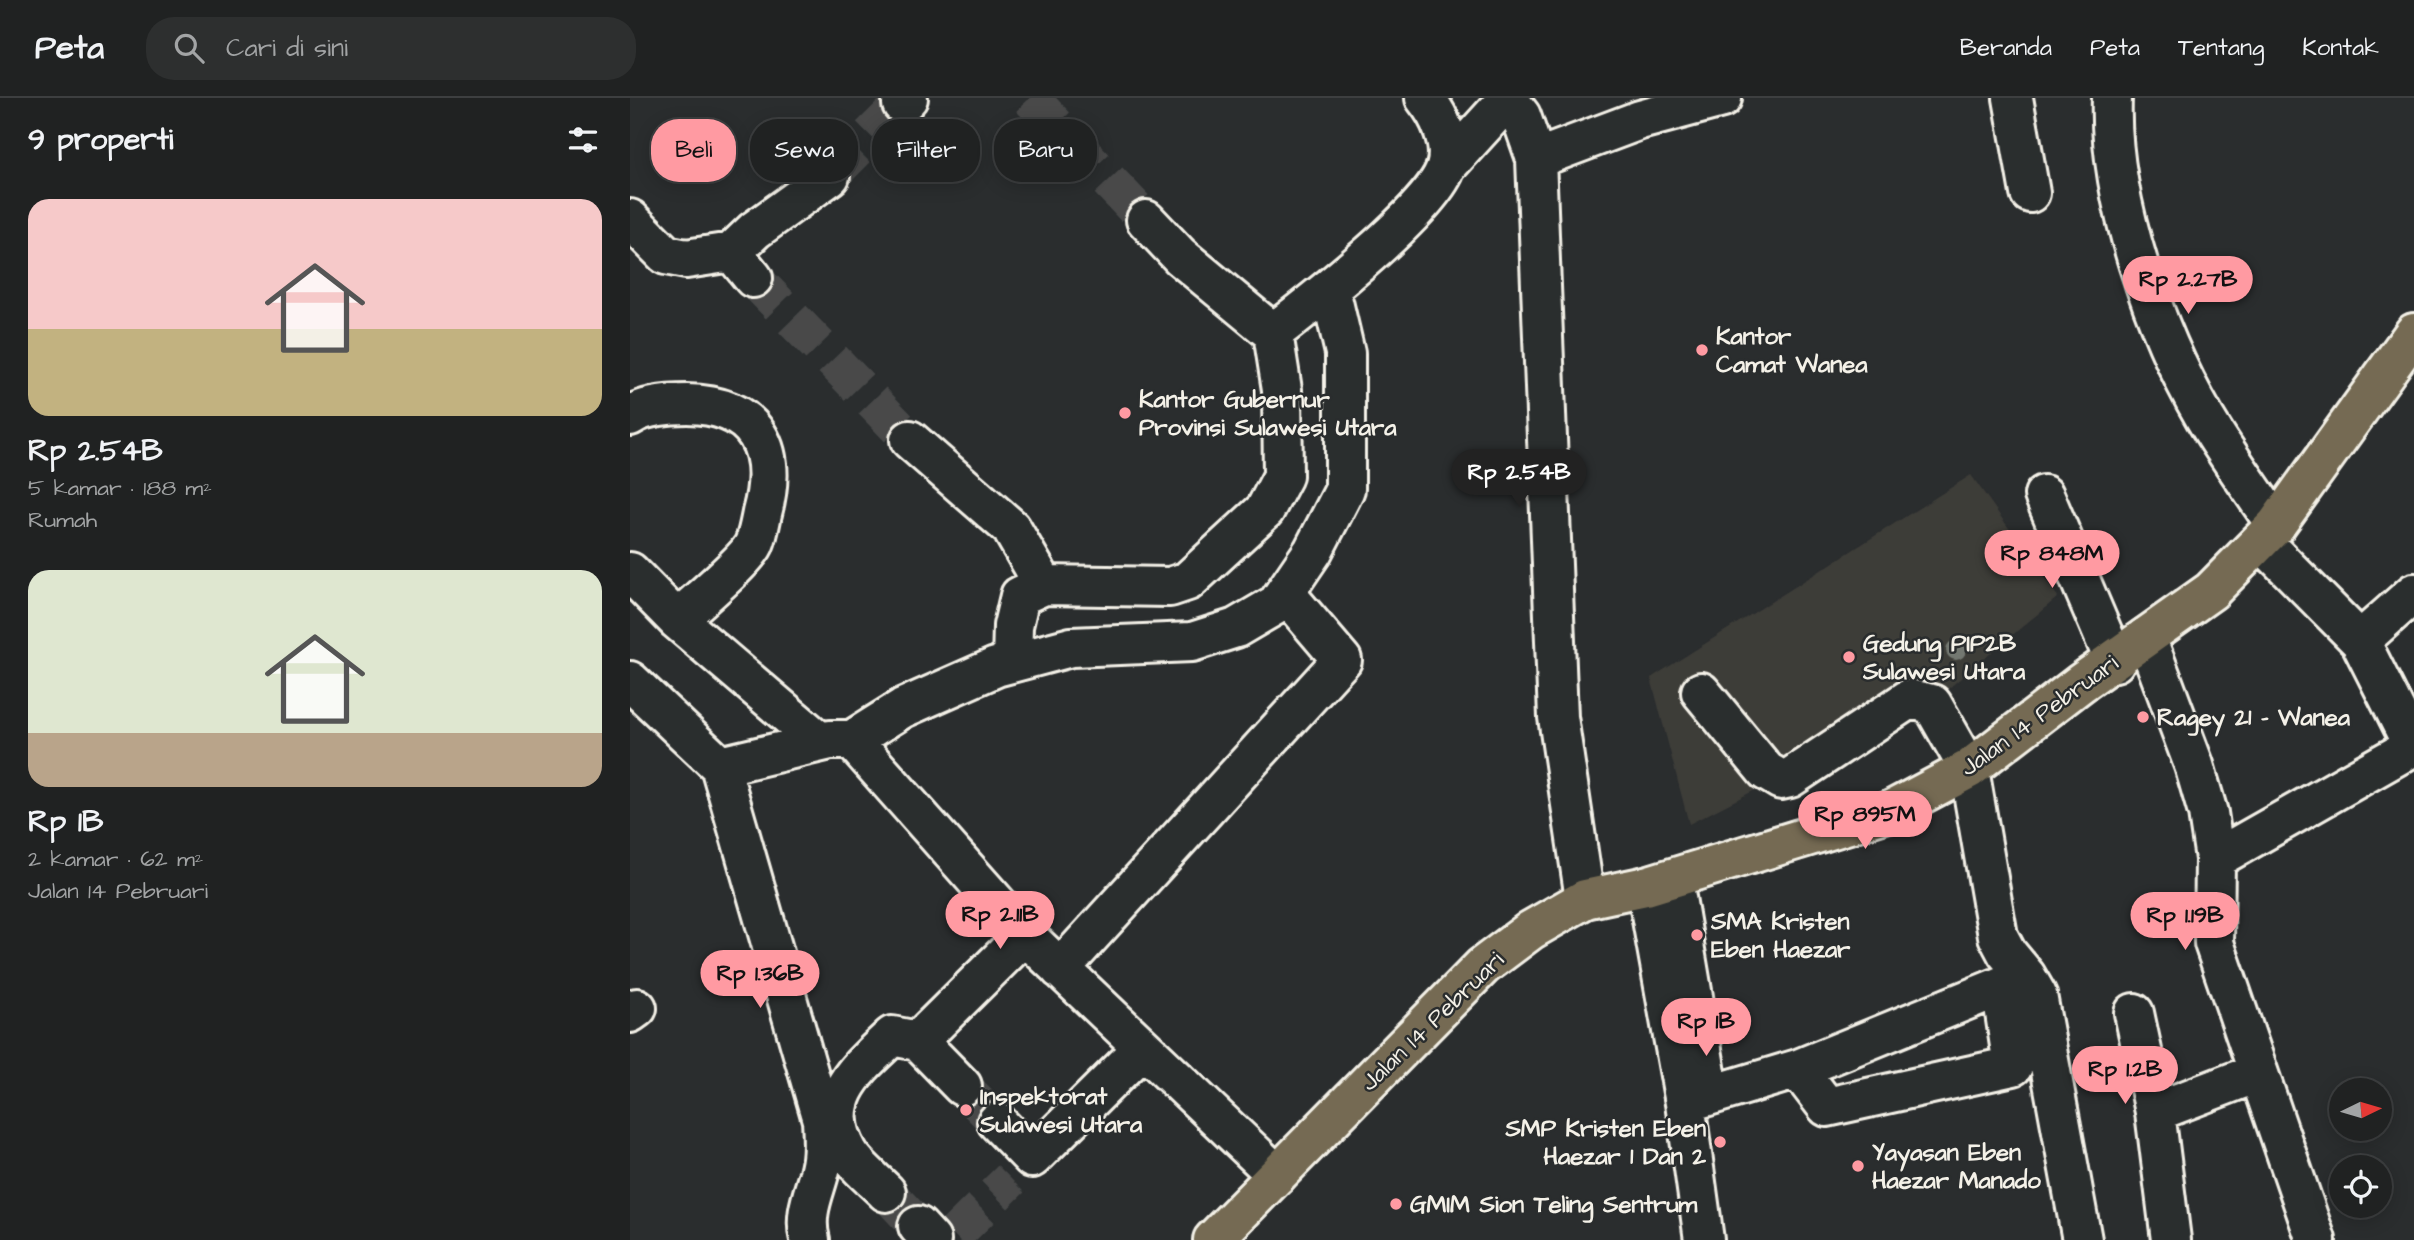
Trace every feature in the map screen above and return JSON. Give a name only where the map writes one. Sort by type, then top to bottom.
[{"type":"main road","name":"Jalan 14 Pebruari","points":[[1213,1240],[1483,966],[1531,930],[1585,899],[1659,882],[1888,812],[1969,769],[2081,683],[2115,662],[2211,591],[2268,533],[2414,333]]},
{"type":"street","points":[[1424,98],[1447,139],[1447,166]]},
{"type":"street","points":[[1536,159],[1640,120],[1722,98]]},
{"type":"street","points":[[2013,98],[2030,193]]},
{"type":"street","points":[[2112,98],[2116,164],[2125,213],[2160,327],[2268,533],[2360,641],[2413,746],[2215,859]]},
{"type":"street","points":[[1273,333],[1330,289],[1431,195],[1447,166],[1507,99],[1521,116],[1536,159],[1558,717],[1585,899]]},
{"type":"street","points":[[630,219],[666,255],[743,265],[755,230],[822,182]]},
{"type":"street","points":[[1012,662],[1013,626],[1020,596],[1044,585],[1170,587],[1188,581],[1265,510],[1283,475],[1282,390],[1273,333],[1180,256],[1146,220]]},
{"type":"street","points":[[720,766],[836,741],[904,708],[1012,662],[1070,647],[1192,642],[1236,628],[1277,604],[1313,551],[1345,489],[1345,353],[1330,289]]},
{"type":"street","points":[[630,416],[673,404],[712,405],[741,417],[756,430],[766,449],[768,482],[754,546],[677,620]]},
{"type":"street","points":[[910,440],[1011,528],[1044,585]]},
{"type":"street","points":[[2044,495],[2115,662]]},
{"type":"street","points":[[630,572],[677,620],[836,741],[1060,969],[1277,1175]]},
{"type":"street","points":[[1060,969],[1342,660],[1285,593]]},
{"type":"street","points":[[2360,641],[2414,593]]},
{"type":"street","points":[[2146,637],[2198,777],[2208,813],[2215,859],[2214,943],[2316,1240]]},
{"type":"street","points":[[630,681],[720,766],[822,1120],[820,1171],[810,1196],[807,1222],[810,1240]]},
{"type":"street","points":[[1701,692],[1775,779],[1790,778],[1909,699],[1932,704],[1969,769],[1984,842],[1998,936],[2007,953],[2013,981],[2014,1066],[1827,1107],[1798,1069]]},
{"type":"street","points":[[1659,882],[1697,1099],[1704,1240]]},
{"type":"street","points":[[918,1041],[1025,934]]},
{"type":"street","points":[[1697,1099],[1798,1069],[2013,981]]},
{"type":"street","points":[[2013,981],[2037,995],[2082,1240]]},
{"type":"street","points":[[2133,1013],[2155,1112],[2171,1240]]},
{"type":"street","points":[[886,1192],[848,1152],[836,1112],[838,1097],[861,1065],[892,1036],[918,1041],[962,1086]]},
{"type":"street","points":[[997,1122],[1021,1168],[1143,1048]]},
{"type":"street","points":[[2155,1112],[2257,1073]]},
{"type":"shaded area","points":[[1971,475],[2058,597],[1943,693],[1689,824],[1651,678]]},
{"type":"tunnel","points":[[1030,98],[1146,220]]},
{"type":"tunnel","points":[[858,148],[902,104]]},
{"type":"tunnel","points":[[753,278],[910,440]]},
{"type":"tunnel","points":[[962,1086],[997,1122]]},
{"type":"tunnel","points":[[954,1235],[1011,1179]]},
{"type":"tunnel","points":[[886,1192],[918,1226]]},
{"type":"place","name":"Kantor Camat Wanea","points":[[1702,350]]},
{"type":"place","name":"Kantor Gubernur Provinsi Sulawesi Utara","points":[[1125,413]]},
{"type":"place","name":"Gedung PIP2B Sulawesi Utara","points":[[1849,657]]},
{"type":"place","name":"Ragey 21 - Wanea","points":[[2143,717]]},
{"type":"place","name":"SMA Kristen Eben Haezar","points":[[1697,935]]},
{"type":"place","name":"Inspektorat Sulawesi Utara","points":[[966,1110]]},
{"type":"place","name":"SMP Kristen Eben Haezar 1 Dan 2","points":[[1720,1142]]},
{"type":"place","name":"Yayasan Eben Haezar Manado","points":[[1858,1166]]},
{"type":"place","name":"GMIM Sion Teling Sentrum","points":[[1396,1204]]}]
